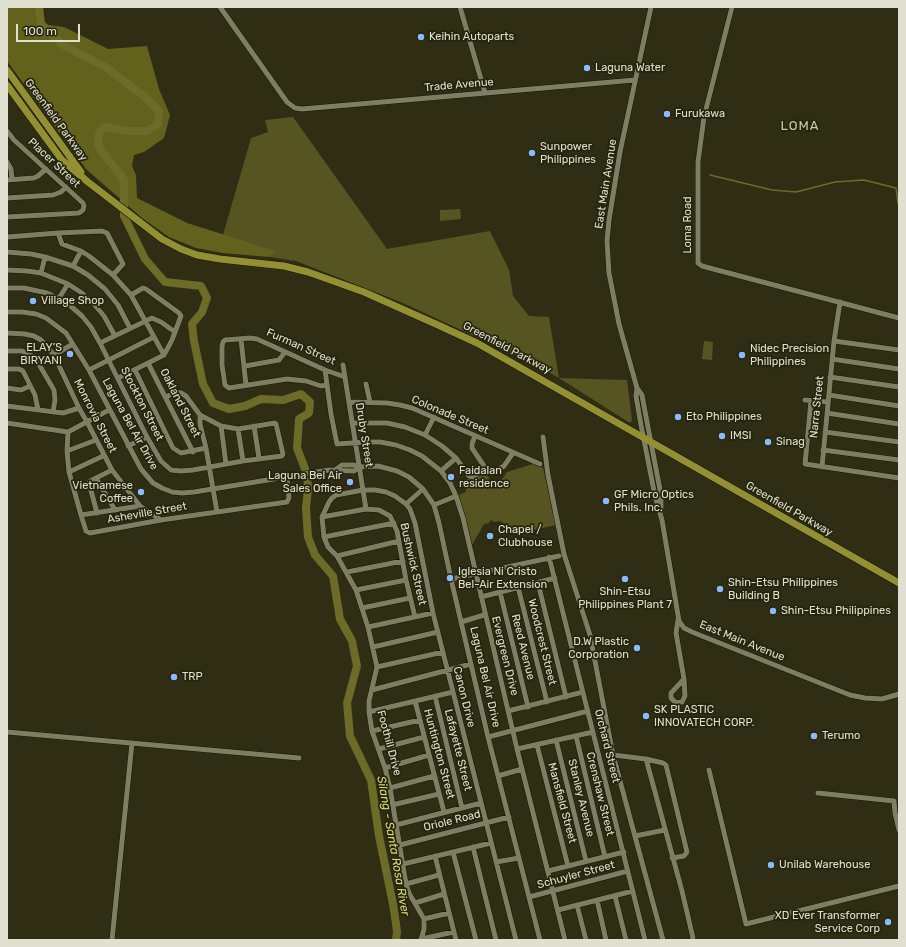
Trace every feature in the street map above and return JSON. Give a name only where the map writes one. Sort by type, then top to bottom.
[{"type":"main road","name":"Greenfield Parkway","points":[[7,70],[88,182]]},
{"type":"main road","name":"Greenfield Parkway","points":[[7,85],[62,160],[162,239],[197,255],[284,266],[308,272],[364,292],[478,343],[899,583]]},
{"type":"street","name":"Trade Avenue","points":[[220,7],[287,102],[295,108],[302,109],[634,80]]},
{"type":"street","points":[[460,7],[485,93]]},
{"type":"street","name":"East Main Avenue","points":[[651,7],[634,80],[615,182],[607,241],[609,278],[618,324],[637,388],[642,395],[661,495],[662,520],[678,618],[683,627],[692,632],[850,695],[882,699],[899,694]]},
{"type":"street","name":"Loma Road","points":[[732,7],[704,117],[698,162],[698,263],[702,266],[899,318]]},
{"type":"street","name":"Placer Street","points":[[7,131],[14,140],[83,203],[83,210],[79,213],[7,217]]},
{"type":"street","points":[[7,162],[11,170],[10,179],[34,178],[46,168]]},
{"type":"street","points":[[7,198],[53,196],[61,192],[66,187]]},
{"type":"street","points":[[7,237],[58,233],[107,232],[123,264],[114,275]]},
{"type":"street","points":[[58,233],[62,244],[81,251],[114,275],[131,295],[164,355]]},
{"type":"street","points":[[73,266],[81,251]]},
{"type":"street","points":[[7,252],[46,257],[73,266],[88,275],[105,289],[118,305],[130,328]]},
{"type":"street","points":[[41,273],[46,257]]},
{"type":"street","points":[[7,270],[41,273],[68,284],[82,293],[93,303],[104,316],[115,336]]},
{"type":"street","points":[[59,298],[68,284]]},
{"type":"street","name":"Stockton Street","points":[[7,288],[36,290],[59,298],[82,316],[91,327],[100,343],[161,462],[171,470],[181,471],[259,458],[282,456],[284,452],[276,424],[254,426]]},
{"type":"street","points":[[118,378],[164,355],[181,316],[144,288],[131,295]]},
{"type":"street","name":"Narra Street","points":[[822,467],[830,377],[840,302]]},
{"type":"street","name":"Laguna Bel Air Drive","points":[[7,312],[36,314],[56,324],[66,334],[89,370],[128,446],[148,477],[162,488],[172,492],[182,493],[335,470],[342,465],[354,465],[360,467],[378,466],[397,471],[408,477],[423,489],[434,505],[439,523],[488,737],[540,940]]},
{"type":"street","points":[[100,343],[150,318],[155,318],[175,332]]},
{"type":"street","name":"Monrovia Street","points":[[7,334],[25,334],[34,336],[41,340],[54,355],[79,408],[112,470],[140,506],[161,520]]},
{"type":"street","points":[[89,370],[154,337]]},
{"type":"street","name":"Furman Street","points":[[246,385],[229,388],[225,385],[222,365],[222,346],[225,340],[250,338],[257,339],[325,370],[345,377]]},
{"type":"street","points":[[241,339],[246,385],[287,379],[321,386],[327,385],[325,370]]},
{"type":"street","points":[[834,341],[899,350]]},
{"type":"street","points":[[54,355],[73,344]]},
{"type":"street","points":[[7,351],[22,351],[32,356],[37,361],[54,390],[55,400],[53,412]]},
{"type":"street","points":[[245,366],[279,360],[285,352]]},
{"type":"street","points":[[832,359],[899,368]]},
{"type":"street","name":"Oakland Street","points":[[148,363],[193,452]]},
{"type":"street","name":"Druby Street","points":[[343,366],[366,508]]},
{"type":"street","points":[[7,369],[19,368],[23,371],[35,395],[38,410]]},
{"type":"street","points":[[135,370],[173,448],[181,454],[206,448]]},
{"type":"street","points":[[830,377],[899,387]]},
{"type":"street","points":[[366,384],[370,402]]},
{"type":"street","name":"Evergreen Drive","points":[[327,385],[336,443],[340,445],[380,442],[396,445],[422,456],[442,471],[456,496],[463,518],[484,615],[516,749],[565,940]]},
{"type":"street","points":[[7,388],[21,390],[30,386]]},
{"type":"street","name":"East Main Avenue","points":[[637,388],[636,396],[643,438],[655,496],[662,520]]},
{"type":"street","points":[[166,397],[176,392],[181,393],[186,396],[200,415],[221,426],[238,429],[254,426],[259,458]]},
{"type":"street","points":[[829,395],[899,406]]},
{"type":"street","points":[[805,400],[828,402]]},
{"type":"street","points":[[811,401],[805,464],[899,478]]},
{"type":"street","name":"Colonade Street","points":[[349,402],[370,402],[400,405],[434,418],[540,464]]},
{"type":"street","points":[[7,406],[63,414],[79,408]]},
{"type":"street","points":[[7,423],[68,432],[109,410]]},
{"type":"street","points":[[827,413],[899,424]]},
{"type":"street","points":[[200,415],[200,424],[206,448],[217,512]]},
{"type":"street","points":[[425,435],[434,418]]},
{"type":"street","points":[[352,423],[387,423],[405,427],[425,435],[442,446],[456,458],[470,477],[486,469]]},
{"type":"street","points":[[221,426],[226,464]]},
{"type":"street","points":[[238,429],[243,461]]},
{"type":"street","name":"Asheville Street","points":[[68,432],[67,451],[69,472],[86,530],[90,533],[161,520],[287,502],[289,498],[287,477]]},
{"type":"street","points":[[825,432],[899,442]]},
{"type":"street","points":[[128,446],[147,436]]},
{"type":"street","points":[[475,436],[472,446],[489,472],[494,472],[504,466],[513,453]]},
{"type":"street","points":[[543,437],[548,475],[564,554],[590,634],[614,755],[663,940]]},
{"type":"street","points":[[67,451],[96,440]]},
{"type":"street","points":[[823,450],[899,460]]},
{"type":"street","points":[[69,472],[104,456]]},
{"type":"street","points":[[442,471],[456,458]]},
{"type":"street","points":[[97,513],[89,484],[90,481],[112,470]]},
{"type":"street","points":[[96,478],[115,510]]},
{"type":"street","points":[[322,518],[329,502],[336,495],[363,490],[375,490],[386,492],[395,496],[406,504],[423,489]]},
{"type":"street","points":[[434,505],[440,504],[456,496]]},
{"type":"street","name":"Canon Drive","points":[[406,504],[410,509],[415,523],[442,652],[516,940]]},
{"type":"street","points":[[81,515],[140,506]]},
{"type":"street","name":"Bushwick Street","points":[[322,518],[366,508],[379,510],[390,516],[394,523],[399,541],[415,617]]},
{"type":"street","name":"Foothill Drive","points":[[322,518],[324,537],[328,547],[338,556],[347,572],[356,590],[368,627],[377,667],[369,701],[372,730],[390,788],[406,884],[409,893],[424,919]]},
{"type":"street","points":[[324,537],[394,523]]},
{"type":"street","points":[[338,556],[399,541]]},
{"type":"street","points":[[451,579],[559,556]]},
{"type":"street","name":"Orchard Street","points":[[549,557],[646,940]]},
{"type":"street","points":[[347,572],[403,561]]},
{"type":"street","points":[[481,597],[555,578]]},
{"type":"street","points":[[356,590],[406,580]]},
{"type":"street","points":[[538,583],[566,697]]},
{"type":"street","name":"Woodcrest Street","points":[[518,587],[547,702]]},
{"type":"street","name":"Reed Avenue","points":[[500,592],[528,707]]},
{"type":"street","points":[[362,608],[410,598]]},
{"type":"street","points":[[368,627],[433,613]]},
{"type":"street","points":[[462,622],[484,615]]},
{"type":"street","points":[[678,618],[676,633],[684,678],[685,698],[680,703],[676,703],[671,698],[671,693],[684,678]]},
{"type":"street","points":[[373,647],[438,632]]},
{"type":"street","points":[[377,667],[442,652]]},
{"type":"street","points":[[372,690],[471,664]]},
{"type":"street","points":[[369,712],[453,692]]},
{"type":"street","points":[[508,711],[583,692]]},
{"type":"street","name":"Lafayette Street","points":[[435,696],[462,808]]},
{"type":"street","name":"Huntington Street","points":[[415,701],[444,812]]},
{"type":"street","points":[[488,737],[588,711]]},
{"type":"street","points":[[372,730],[420,720]]},
{"type":"street","points":[[7,732],[299,758]]},
{"type":"street","points":[[516,749],[593,732]]},
{"type":"street","name":"Crenshaw Street","points":[[576,736],[605,857]]},
{"type":"street","points":[[379,750],[424,737]]},
{"type":"street","name":"Stanley Avenue","points":[[556,740],[586,861]]},
{"type":"street","points":[[112,940],[132,744]]},
{"type":"street","name":"Mansfield Street","points":[[537,745],[568,866]]},
{"type":"street","points":[[614,755],[646,759],[666,765],[687,852],[684,856],[672,858]]},
{"type":"street","points":[[385,768],[429,756]]},
{"type":"street","points":[[646,759],[686,907],[693,938],[692,940]]},
{"type":"street","points":[[498,776],[522,769]]},
{"type":"street","points":[[709,770],[746,924],[899,886]]},
{"type":"street","points":[[390,788],[434,776]]},
{"type":"street","points":[[818,792],[894,801],[899,830]]},
{"type":"street","points":[[392,805],[439,794]]},
{"type":"street","points":[[396,825],[481,803]]},
{"type":"street","name":"Oriole Road","points":[[400,845],[509,817]]},
{"type":"street","points":[[635,836],[665,830]]},
{"type":"street","points":[[403,864],[491,843]]},
{"type":"street","points":[[473,847],[496,940]]},
{"type":"street","points":[[453,852],[476,940]]},
{"type":"street","points":[[548,871],[624,852]]},
{"type":"street","points":[[435,856],[456,940]]},
{"type":"street","points":[[496,862],[519,858]]},
{"type":"street","name":"Schuyler Street","points":[[529,897],[628,871]]},
{"type":"street","points":[[406,884],[439,875]]},
{"type":"street","points":[[558,910],[633,891]]},
{"type":"street","points":[[415,902],[444,894]]},
{"type":"street","points":[[615,896],[626,940]]},
{"type":"street","points":[[596,900],[606,940]]},
{"type":"street","points":[[577,905],[586,940]]},
{"type":"street","points":[[449,913],[424,919],[424,928],[421,940],[454,932]]},
{"type":"shaded area","points":[[7,7],[39,7],[41,24],[64,27],[108,49],[147,46],[159,89],[170,115],[164,138],[144,152],[134,155],[132,166],[136,175],[137,198],[187,223],[276,251],[269,257],[223,253],[196,248],[169,237],[142,218],[86,169],[7,61]]},
{"type":"shaded area","points":[[293,117],[387,249],[490,231],[509,270],[513,296],[529,316],[549,317],[559,378],[530,362],[403,303],[296,261],[269,257],[275,251],[223,235],[251,138],[268,132],[265,120]]},
{"type":"shaded area","points":[[460,209],[461,219],[440,221],[440,210]]},
{"type":"shaded area","points":[[704,341],[713,342],[712,360],[702,359]]},
{"type":"shaded area","points":[[559,378],[627,380],[632,420],[630,423]]},
{"type":"shaded area","points":[[533,464],[543,468],[556,525],[521,533],[500,521],[494,522],[491,520],[489,523],[484,524],[472,545],[470,545],[459,495],[466,492],[464,481],[484,470],[488,475],[491,486],[496,488],[507,472]]},
{"type":"waterway","name":"Silang - Santa Rosa River","points":[[39,7],[41,24],[63,45],[107,68],[146,98],[159,111],[158,124],[147,131],[128,131],[105,127],[99,133],[98,146],[124,180],[124,216],[145,259],[165,282],[201,286],[207,298],[202,312],[192,324],[203,384],[213,403],[229,409],[245,406],[261,399],[283,400],[301,394],[310,402],[309,413],[299,419],[297,448],[307,474],[308,489],[306,508],[308,537],[315,555],[333,576],[340,619],[352,641],[357,666],[347,703],[350,736],[371,780],[379,836],[393,904],[397,931],[396,940]]},
{"type":"waterway","points":[[710,175],[772,190],[796,192],[835,182],[864,180],[896,188],[899,204]]},
{"type":"place","name":"Keihin Autoparts","points":[[421,37]]},
{"type":"place","name":"Laguna Water","points":[[587,68]]},
{"type":"place","name":"Furukawa","points":[[667,114]]},
{"type":"place","name":"Sunpower Philippines","points":[[532,153]]},
{"type":"place","name":"Village Shop","points":[[33,301]]},
{"type":"place","name":"ELAY’S BIRYANI","points":[[70,354]]},
{"type":"place","name":"Nidec Precision Philippines","points":[[742,355]]},
{"type":"place","name":"Eto Philippines","points":[[678,417]]},
{"type":"place","name":"IMSI","points":[[722,436]]},
{"type":"place","name":"Sinag","points":[[768,442]]},
{"type":"place","name":"Faidalan residence","points":[[451,477]]},
{"type":"place","name":"Laguna Bel Air Sales Office","points":[[350,482]]},
{"type":"place","name":"Vietnamese Coffee","points":[[141,492]]},
{"type":"place","name":"GF Micro Optics Phils. Inc.","points":[[606,501]]},
{"type":"place","name":"Chapel / Clubhouse","points":[[490,536]]},
{"type":"place","name":"Iglesia Ni Cristo Bel-Air Extension","points":[[450,578]]},
{"type":"place","name":"Shin-Etsu Philippines Plant 7","points":[[625,579]]},
{"type":"place","name":"Shin-Etsu Philippines Building B","points":[[720,589]]},
{"type":"place","name":"Shin-Etsu Philippines","points":[[773,611]]},
{"type":"place","name":"D.W Plastic Corporation","points":[[637,648]]},
{"type":"place","name":"TRP","points":[[174,677]]},
{"type":"place","name":"SK PLASTIC INNOVATECH CORP.","points":[[646,716]]},
{"type":"place","name":"Terumo","points":[[814,736]]},
{"type":"place","name":"Unilab Warehouse","points":[[771,865]]},
{"type":"place","name":"XD Ever Transformer Service Corp","points":[[888,922]]},
{"type":"district","name":"LOMA","points":[[800,126]]}]
